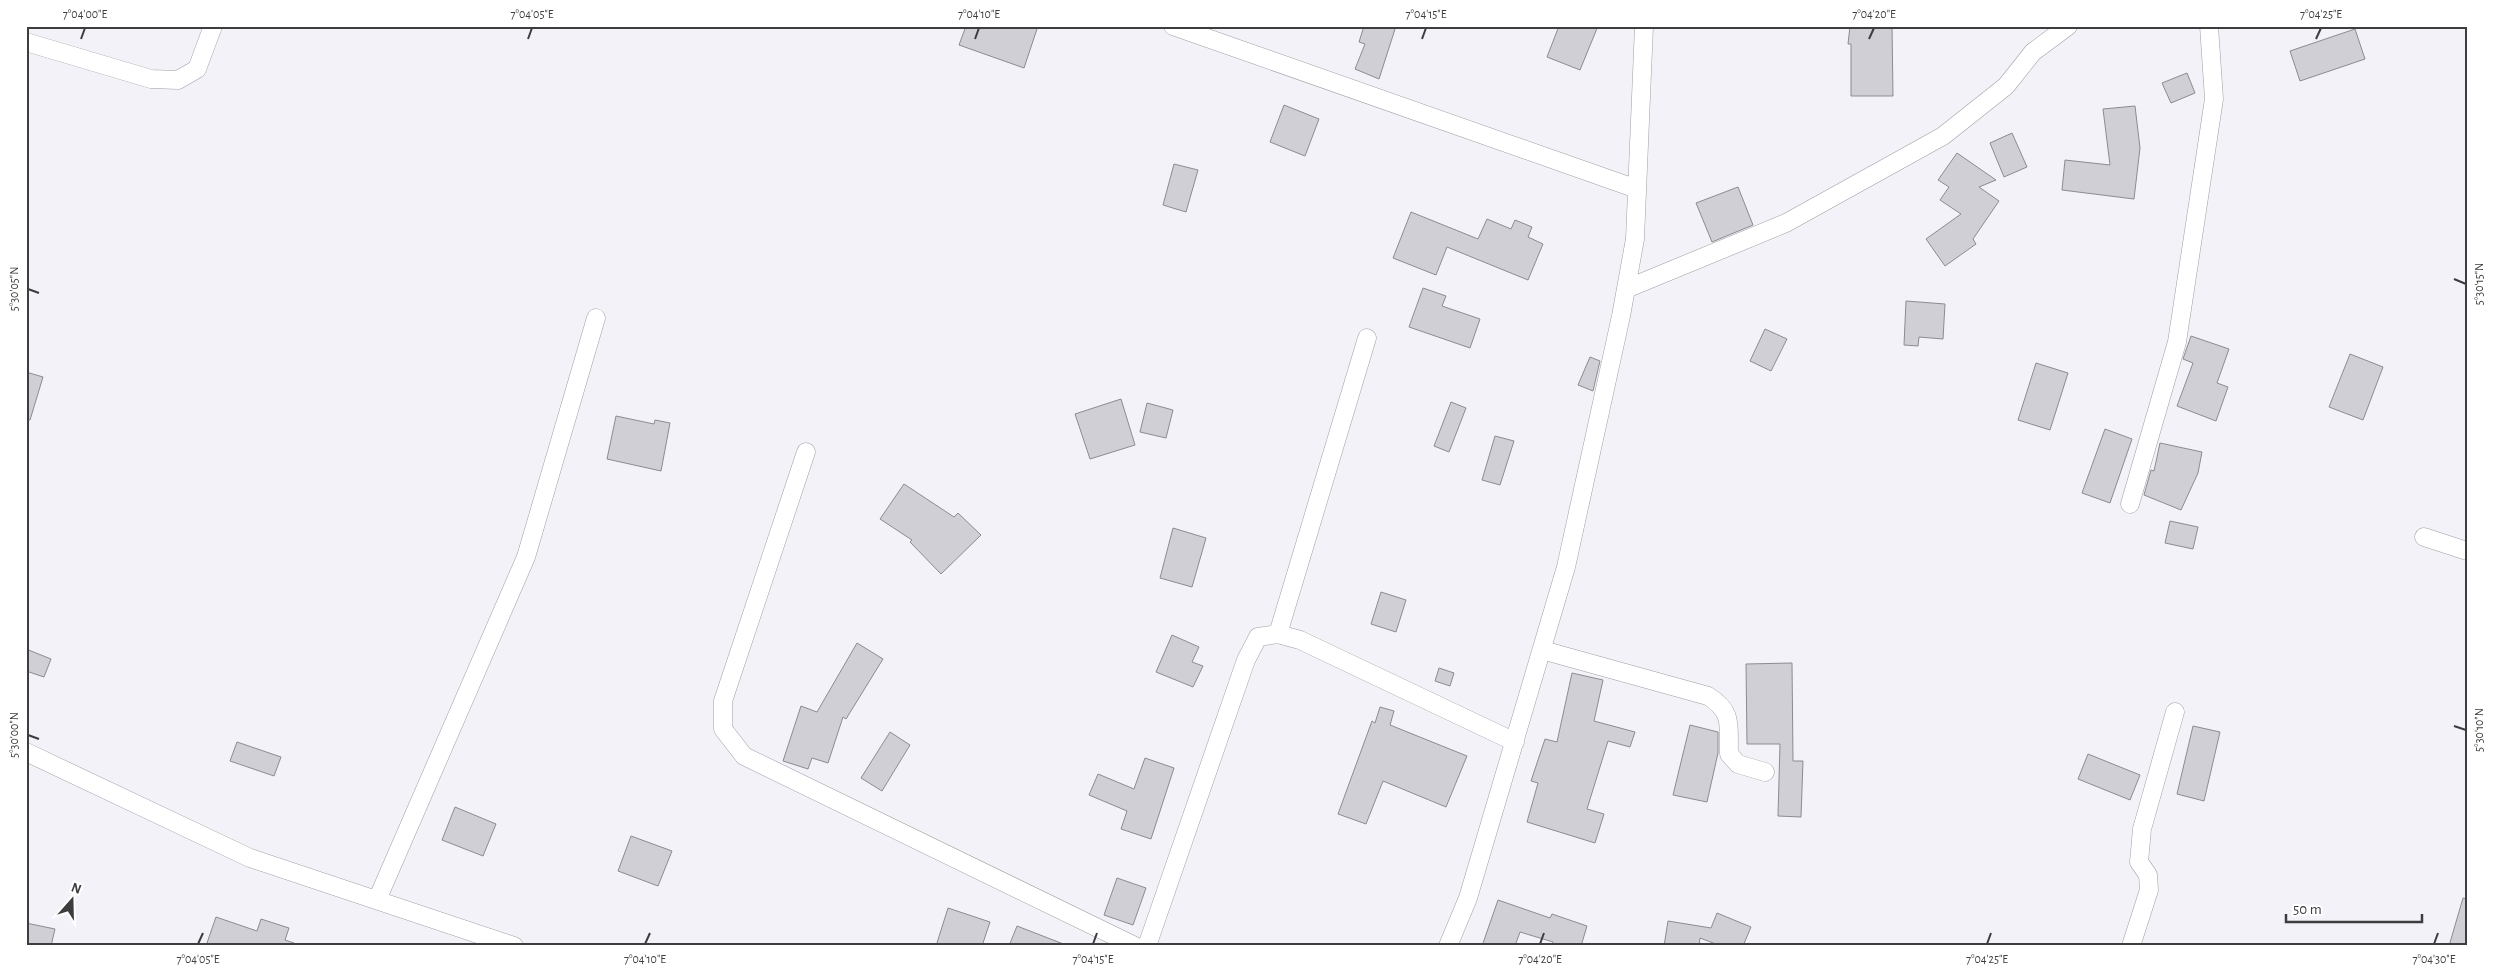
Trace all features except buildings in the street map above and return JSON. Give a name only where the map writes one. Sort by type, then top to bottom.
[{"type":"street","points":[[26,42],[150,79],[178,80],[197,69],[213,26]]},
{"type":"street","points":[[1173,26],[1637,189]]},
{"type":"street","points":[[1448,946],[1468,898],[1566,567],[1626,289],[1634,239],[1644,26]]},
{"type":"street","points":[[1626,289],[1786,223],[1943,136],[2006,86],[2033,52],[2068,26]]},
{"type":"street","points":[[2130,504],[2177,342],[2214,99],[2209,26]]},
{"type":"street","points":[[377,900],[526,557],[596,318]]},
{"type":"street","points":[[1278,634],[1367,338]]},
{"type":"street","points":[[806,452],[723,701],[723,729],[744,756],[1135,946]]},
{"type":"street","points":[[2424,537],[2467,551]]},
{"type":"street","points":[[1147,946],[1246,660],[1258,637],[1278,634],[1300,640],[1515,742]]},
{"type":"street","points":[[1542,650],[1708,696],[1723,705],[1729,723],[1729,754],[1738,764],[1765,772]]},
{"type":"street","points":[[2131,946],[2149,890],[2148,875],[2139,862],[2142,829],[2175,712]]},
{"type":"street","points":[[26,752],[250,858],[514,946]]}]
